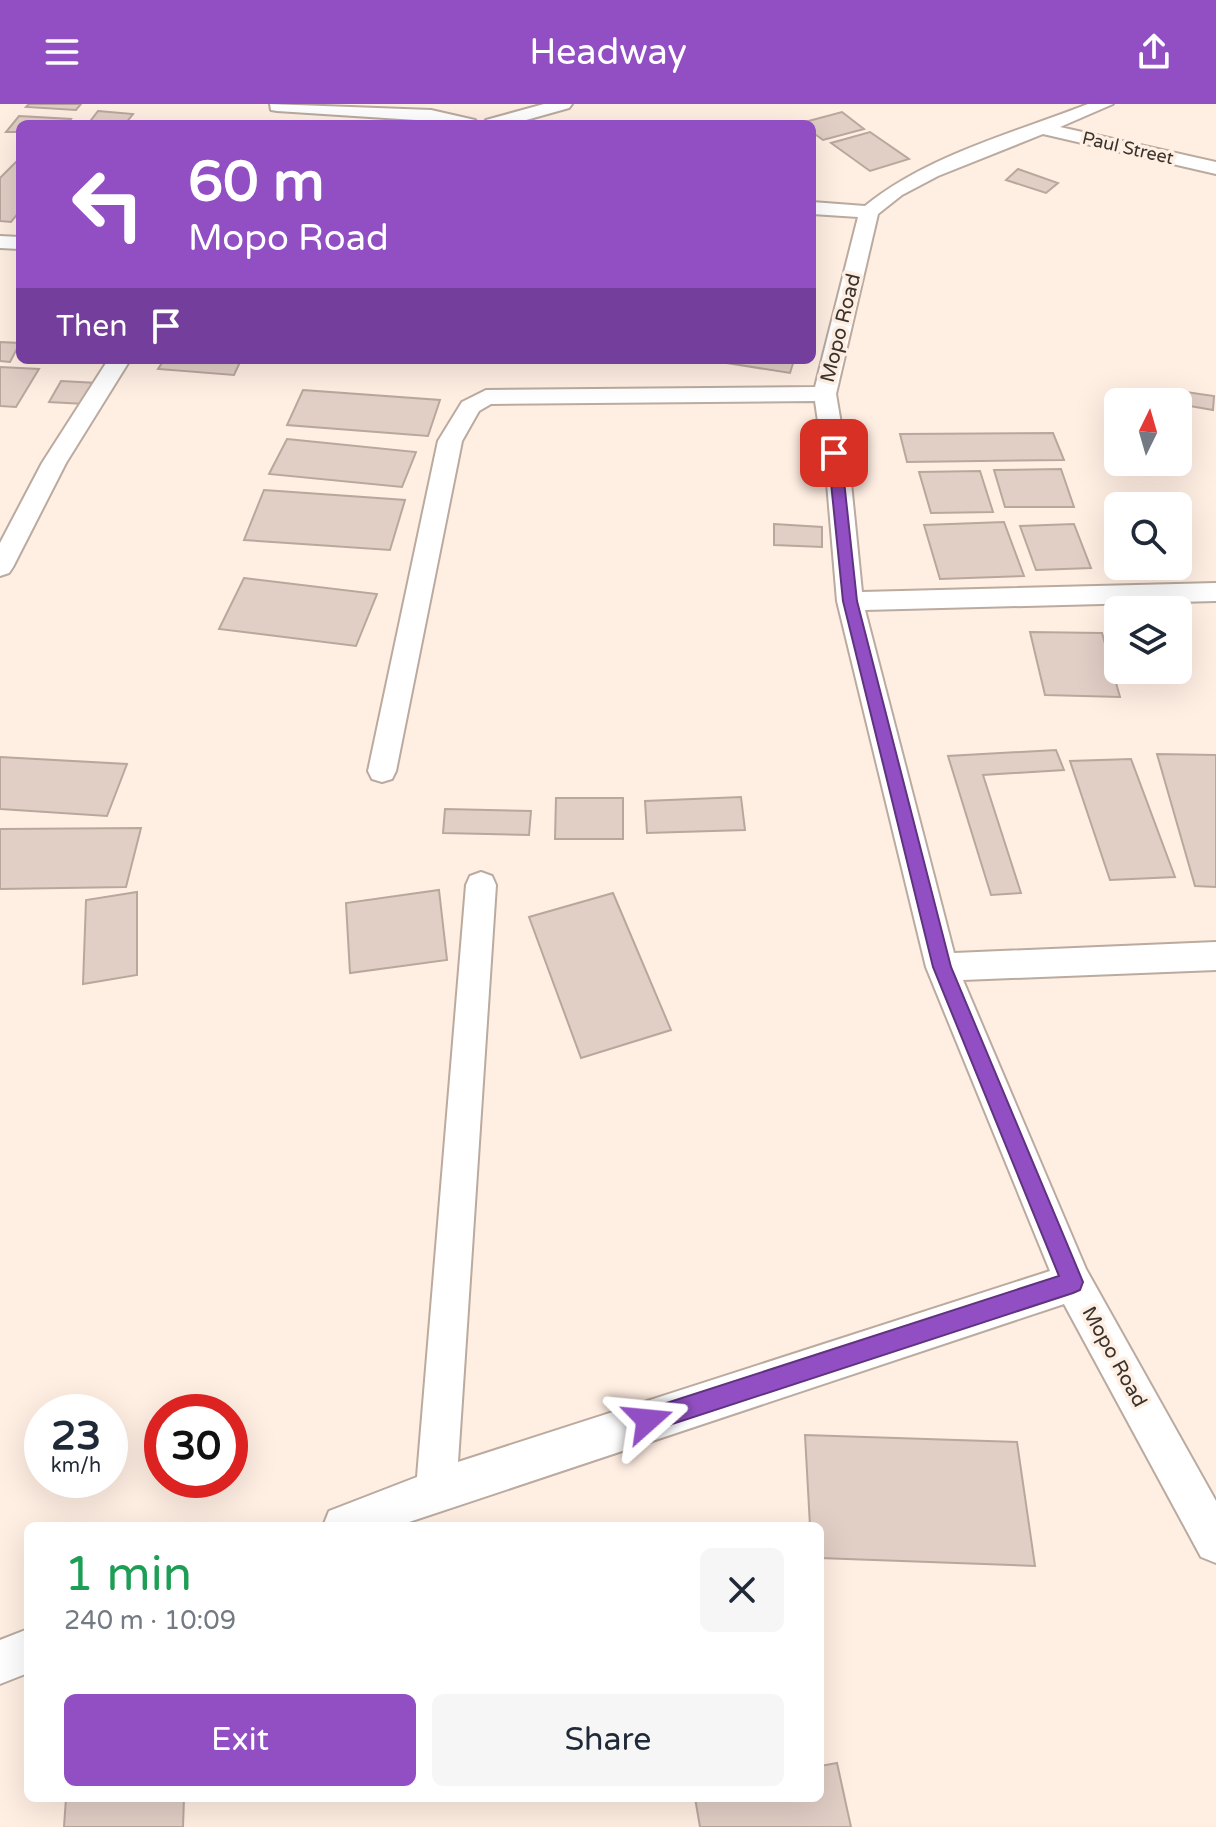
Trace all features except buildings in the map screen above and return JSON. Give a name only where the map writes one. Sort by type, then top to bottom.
[{"type":"street","points":[[506,120],[563,104]]},
{"type":"street","points":[[816,208],[869,212],[895,191],[931,172],[1104,104]]},
{"type":"street","points":[[278,105],[431,115],[452,120]]},
{"type":"street","name":"Paul Street","points":[[1039,128],[1216,168]]},
{"type":"street","name":"Mopo Road","points":[[869,212],[825,394],[839,483],[850,601],[942,967],[1073,1282],[1216,1542]]},
{"type":"street","points":[[0,567],[54,463],[116,364]]},
{"type":"street","points":[[382,771],[450,441],[470,407],[486,397],[825,394]]},
{"type":"street","points":[[850,601],[1216,592]]},
{"type":"street","points":[[436,1490],[481,885]]},
{"type":"street","points":[[942,967],[1216,956]]},
{"type":"street","points":[[354,1522],[436,1490],[1073,1282]]},
{"type":"street","points":[[0,1662],[24,1653]]},
{"type":"route","points":[[648,1420],[1073,1282],[942,967],[850,601],[834,453]]}]
